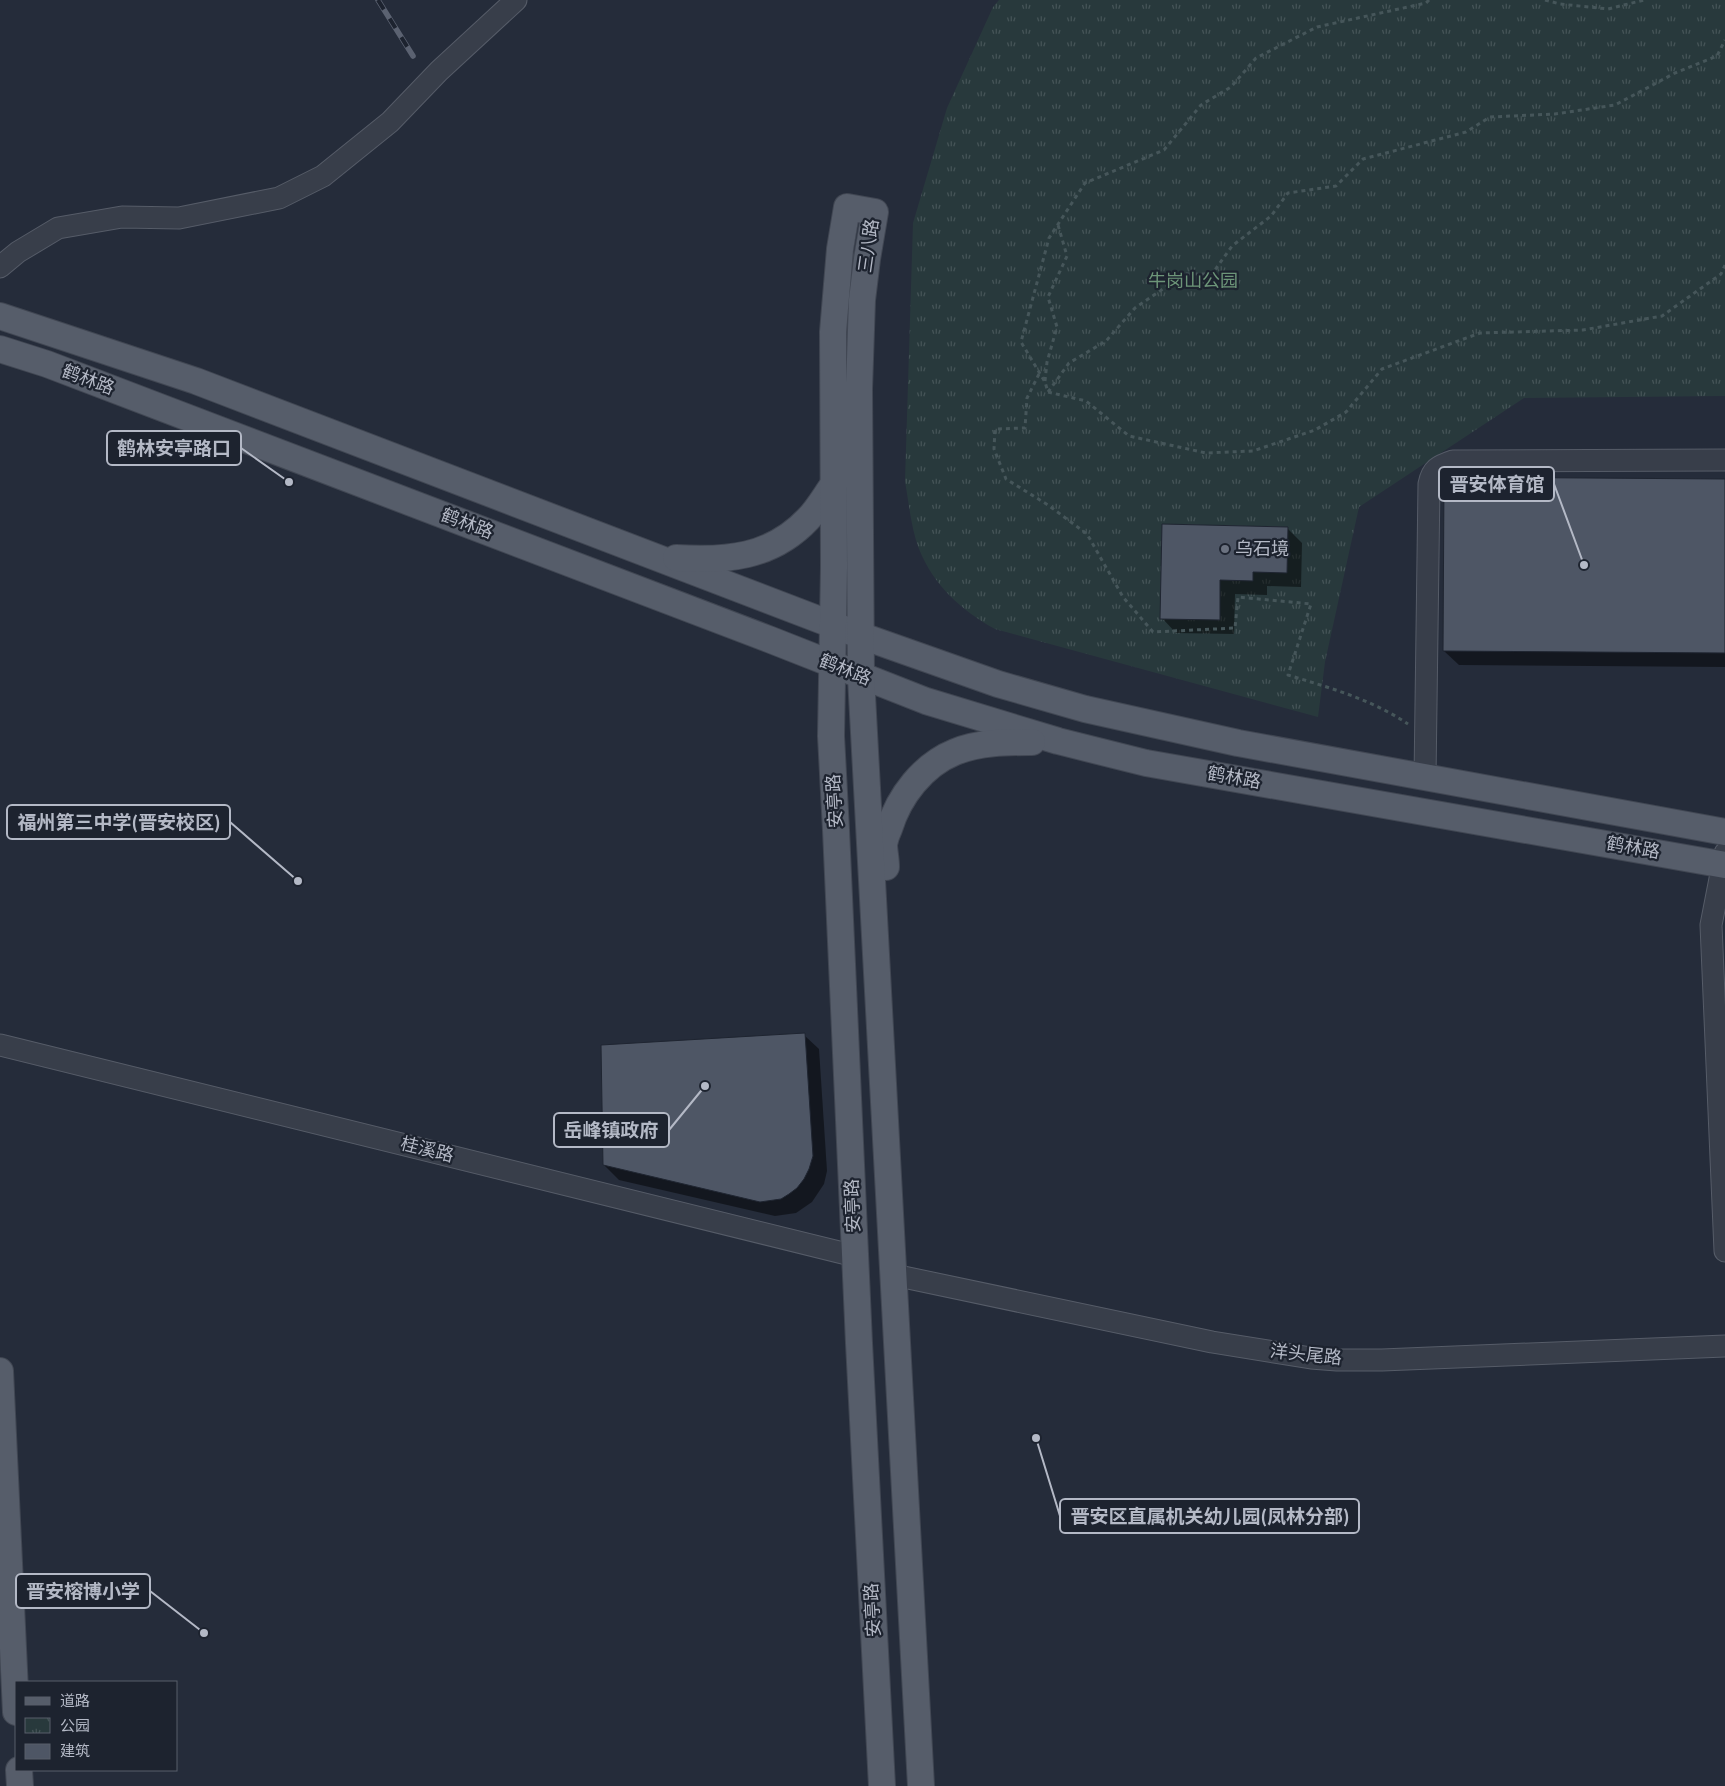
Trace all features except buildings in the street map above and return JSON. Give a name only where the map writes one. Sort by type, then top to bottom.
[{"type":"main road","name":"三八路","points":[[833,625],[833,332],[840,249],[847,207],[875,212],[862,300],[859,380],[859,521],[862,636]]},
{"type":"main road","name":"鹤林路","points":[[0,316],[196,381],[862,636],[998,684],[1085,709],[1238,743],[1725,832]]},
{"type":"main road","name":"鹤林路","points":[[0,349],[66,371],[832,664],[861,677],[926,701],[1058,742],[1146,763],[1724,861]]},
{"type":"main road","points":[[653,556],[713,559],[746,556],[774,546],[810,518],[833,485]]},
{"type":"main road","name":"安亭路","points":[[833,625],[831,736],[882,1786]]},
{"type":"main road","name":"安亭路","points":[[862,636],[861,677],[921,1786]]},
{"type":"main road","points":[[880,1029],[889,996],[884,842],[898,806],[905,794],[921,775],[955,752],[1004,743],[1058,742]]},
{"type":"main road","points":[[0,1371],[15,1691]]},
{"type":"main road","points":[[19,1771],[20,1786]]},
{"type":"street","points":[[0,267],[18,252],[58,228],[122,217],[179,218],[279,198],[323,176],[390,122],[439,71],[516,0]]},
{"type":"street","points":[[1425,778],[1424,735],[1429,484],[1430,475],[1436,468],[1453,461],[1725,460]]},
{"type":"street","points":[[1724,861],[1711,925],[1725,1251]]},
{"type":"street","name":"桂溪路","points":[[0,1045],[855,1256]]},
{"type":"street","name":"洋头尾路","points":[[894,1275],[1212,1342],[1284,1354],[1336,1360],[1382,1360],[1725,1346]]},
{"type":"path","points":[[1048,392],[1040,374],[1021,342],[1049,238],[1085,183],[1164,150],[1201,105],[1231,87],[1256,58],[1317,27],[1426,3],[1429,0]]},
{"type":"path","points":[[1545,0],[1560,4],[1608,8],[1644,0]]},
{"type":"path","points":[[1048,392],[1069,363],[1106,342],[1134,308],[1186,274],[1212,274],[1232,246],[1271,216],[1288,193],[1336,186],[1363,159],[1466,132],[1490,117],[1555,114],[1614,105],[1675,73],[1718,56],[1725,40]]},
{"type":"path","points":[[1044,382],[1047,362],[1057,327],[1048,296],[1067,256],[1058,225]]},
{"type":"path","points":[[1048,392],[1086,401],[1129,436],[1206,453],[1253,451],[1315,430],[1346,412],[1382,369],[1480,333],[1583,330],[1662,316],[1721,274],[1725,265]]},
{"type":"path","points":[[1040,374],[1026,398],[1025,428],[995,429],[994,449],[1006,479],[1048,505],[1087,534],[1123,598],[1153,632],[1235,628],[1238,598],[1311,604],[1288,675],[1370,702],[1388,710],[1424,735]]},
{"type":"green space","name":"牛岗山公园","points":[[999,0],[1725,0],[1725,396],[1524,398],[1359,507],[1325,662],[1318,717],[995,629],[960,605],[932,574],[916,541],[905,481],[913,223],[947,108],[993,7]]},
{"type":"railway","points":[[378,0],[413,56]]},
{"type":"place","name":"鹤林安亭路口","points":[[289,482]]},
{"type":"place","name":"乌石境","points":[[1225,549]]},
{"type":"place","name":"晋安体育馆","points":[[1584,565]]},
{"type":"place","name":"福州第三中学(晋安校区)","points":[[298,881]]},
{"type":"place","name":"岳峰镇政府","points":[[705,1086]]},
{"type":"place","name":"晋安区直属机关幼儿园(凤林分部)","points":[[1036,1438]]},
{"type":"place","name":"晋安榕博小学","points":[[204,1633]]}]
